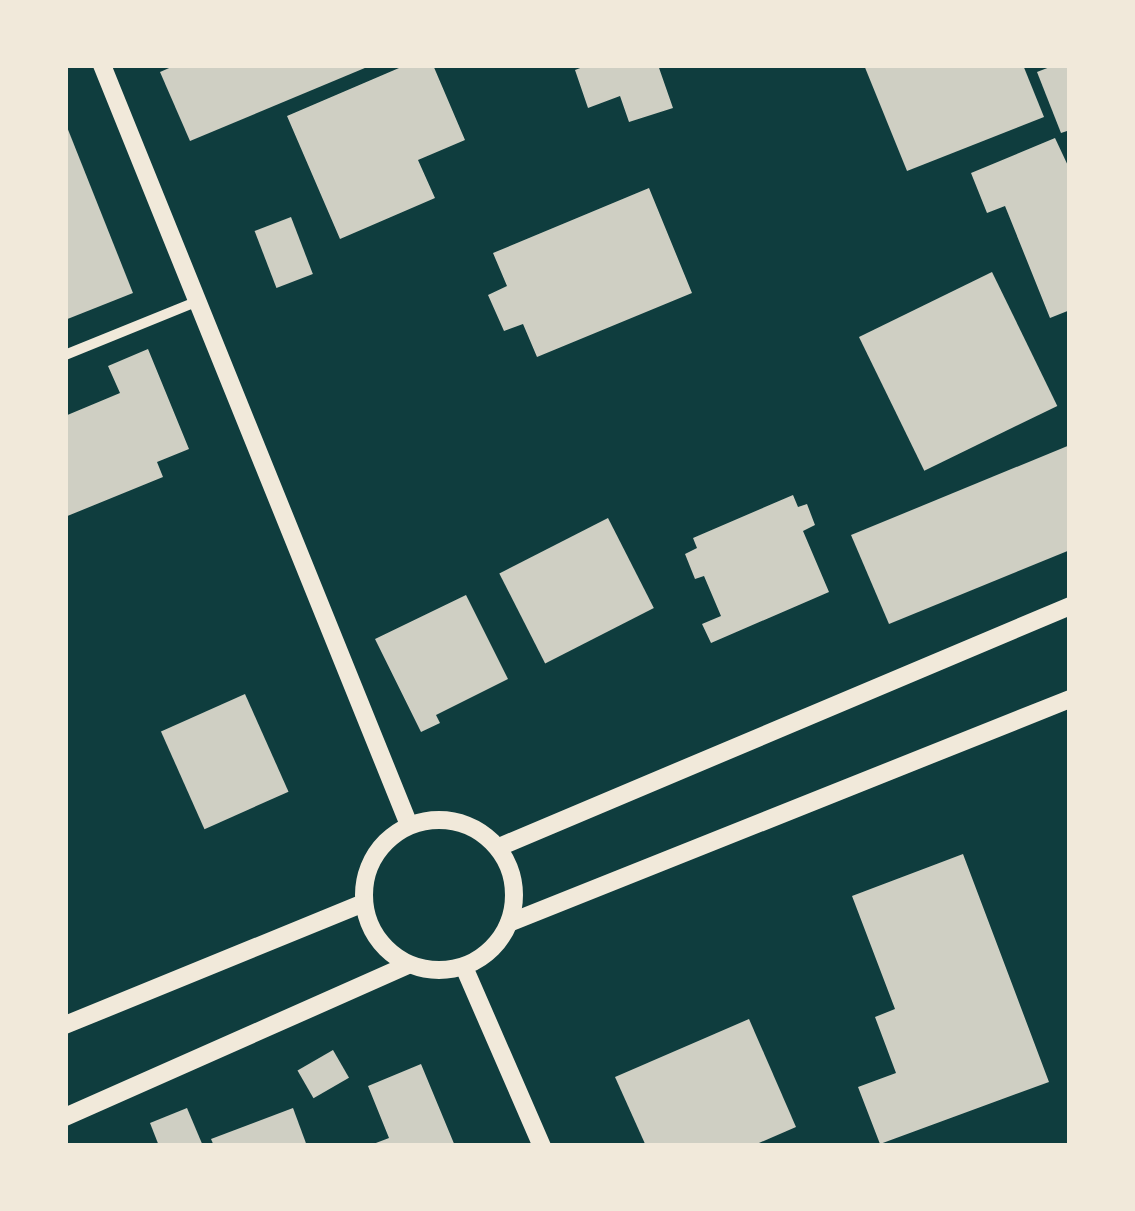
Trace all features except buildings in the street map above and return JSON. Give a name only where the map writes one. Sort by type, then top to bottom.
[{"type":"street","points":[[102,65],[409,825]]},
{"type":"street","points":[[65,355],[199,301]]},
{"type":"street","points":[[498,847],[1070,606]]},
{"type":"street","points":[[509,923],[1070,700]]},
{"type":"street","points":[[65,1117],[408,965],[464,967],[483,957],[509,923],[514,884],[498,847],[457,822],[409,825],[374,857],[364,903],[378,941],[408,965]]},
{"type":"street","points":[[65,1025],[364,903]]},
{"type":"street","points":[[464,967],[542,1146]]}]
